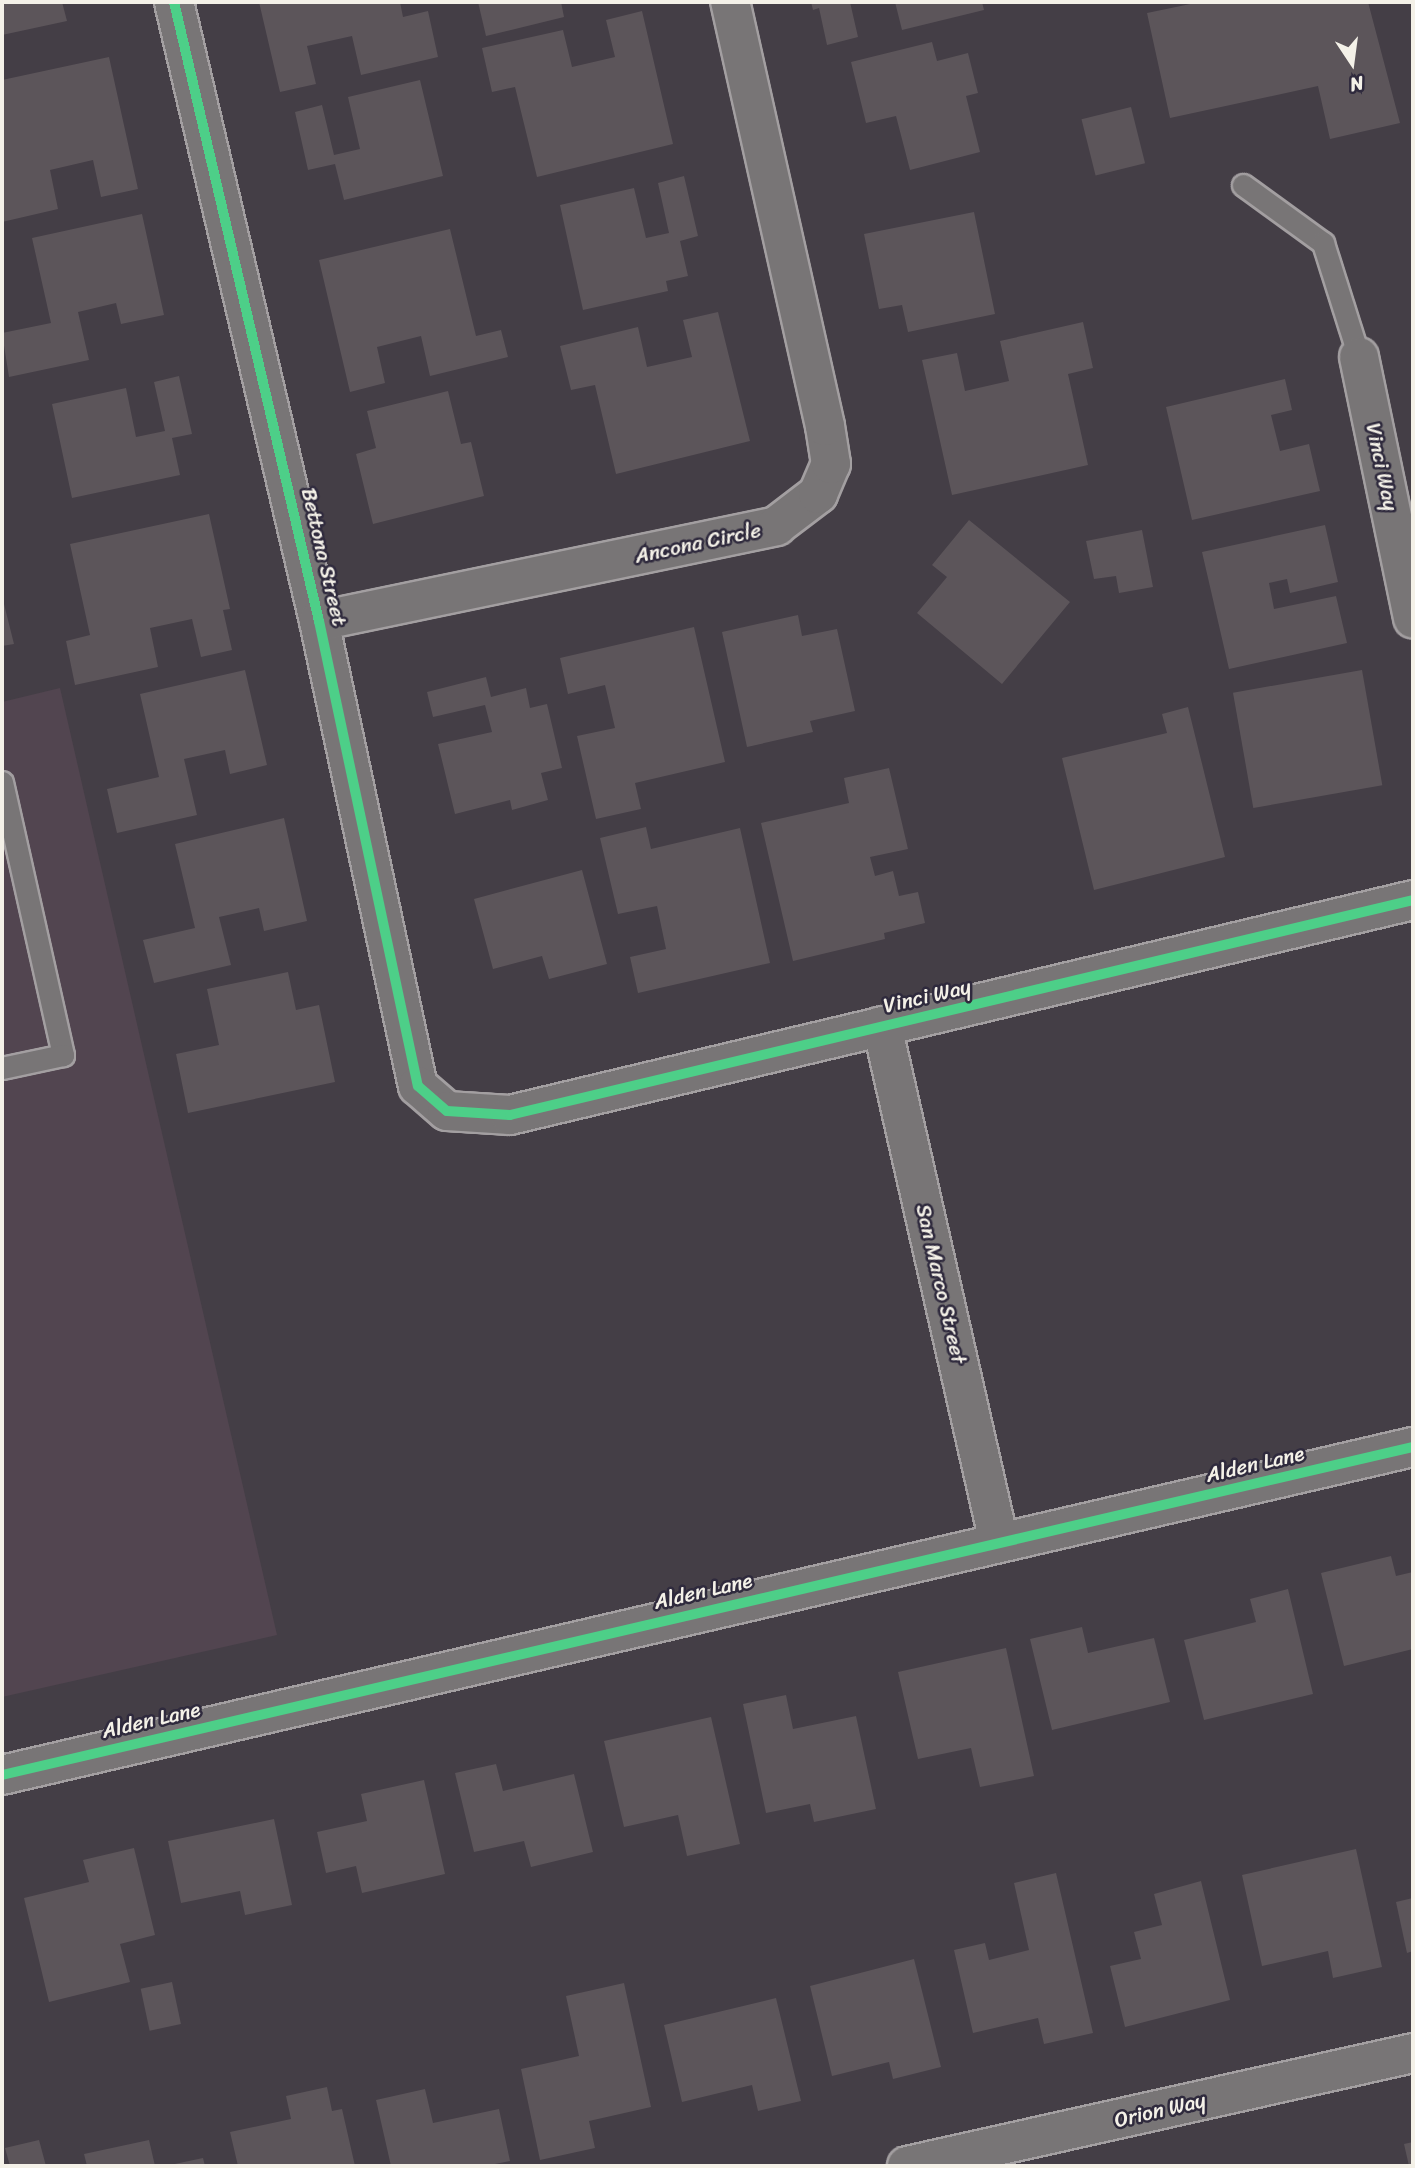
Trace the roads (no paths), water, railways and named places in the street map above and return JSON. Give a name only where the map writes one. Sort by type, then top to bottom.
[{"type":"street","name":"Bettona Street","points":[[174,2],[319,621],[418,1086],[447,1111]]},
{"type":"street","name":"Ancona Circle","points":[[319,621],[776,526],[818,494],[831,464],[825,426],[730,2]]},
{"type":"street","name":"Vinci Way","points":[[1359,357],[1413,618]]},
{"type":"street","name":"Vinci Way","points":[[447,1111],[510,1115],[1413,900]]},
{"type":"street","name":"San Marco Street","points":[[882,1026],[999,1542]]},
{"type":"street","name":"Alden Lane","points":[[2,1775],[1413,1447]]},
{"type":"street","name":"Orion Way","points":[[907,2166],[1413,2053]]},
{"type":"lane","points":[[1243,185],[1323,243],[1359,357]]},
{"type":"lane","points":[[2,782],[63,1055],[2,1068]]}]
